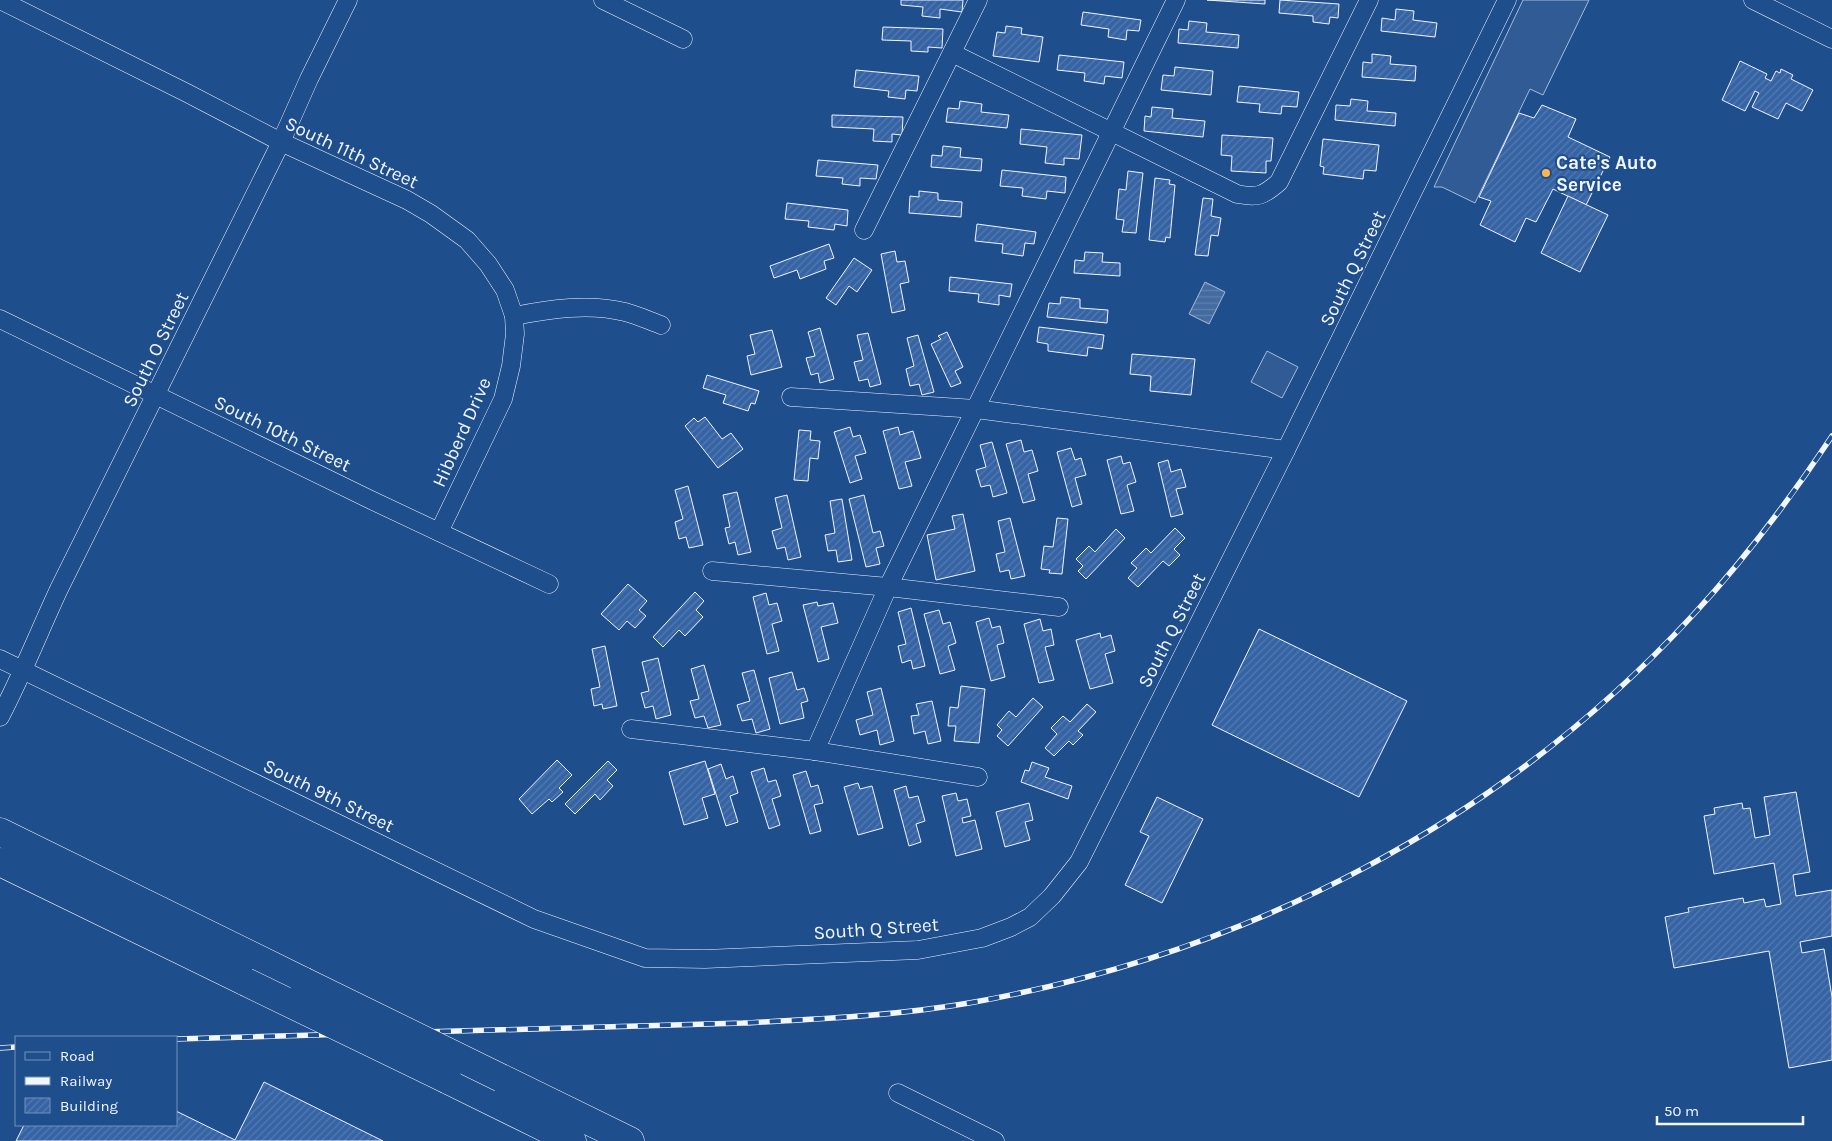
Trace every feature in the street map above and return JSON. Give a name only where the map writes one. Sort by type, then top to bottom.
[{"type":"highway","points":[[0,832],[630,1141]]},
{"type":"highway","points":[[10,868],[572,1141]]},
{"type":"street","name":"South 11th Street","points":[[0,0],[281,142],[407,200],[431,214],[467,240],[488,264],[505,290],[514,316]]},
{"type":"street","name":"South O Street","points":[[0,717],[24,671],[28,657],[59,589],[281,142],[308,79],[348,0]]},
{"type":"street","points":[[603,0],[683,39]]},
{"type":"street","points":[[864,230],[978,0]]},
{"type":"street","points":[[815,751],[888,587],[1176,0]]},
{"type":"street","points":[[952,53],[1236,194],[1252,196],[1265,194],[1279,182],[1369,0]]},
{"type":"street","name":"South Q Street","points":[[645,958],[705,959],[918,950],[982,938],[1011,927],[1030,917],[1052,896],[1079,862],[1286,450],[1507,0]]},
{"type":"street","points":[[1753,0],[1832,39]]},
{"type":"street","points":[[514,316],[550,309],[598,307],[626,312],[661,325]]},
{"type":"street","name":"Hibberd Drive","points":[[439,532],[504,399],[515,334],[514,316]]},
{"type":"street","name":"South 10th Street","points":[[0,319],[549,584]]},
{"type":"street","points":[[791,397],[976,409],[1286,450]]},
{"type":"street","points":[[712,571],[888,587],[1059,608]]},
{"type":"street","name":"South 9th Street","points":[[0,659],[534,918],[645,958]]},
{"type":"street","points":[[631,729],[815,751],[978,777]]},
{"type":"street","points":[[898,1094],[995,1141]]},
{"type":"shaded area","points":[[1523,0],[1589,0],[1543,95],[1530,89],[1475,203],[1442,187],[1434,187]]},
{"type":"shaded area","points":[[1205,282],[1225,292],[1209,324],[1189,314]]},
{"type":"shaded area","points":[[1267,351],[1298,367],[1282,398],[1251,382]]},
{"type":"building","points":[[901,0],[963,0],[962,12],[940,9],[940,18],[922,16],[923,7],[901,5]]},
{"type":"building","points":[[1207,0],[1265,0],[1265,4]]},
{"type":"building","points":[[1280,0],[1339,4],[1338,18],[1330,17],[1329,24],[1313,22],[1313,16],[1279,13]]},
{"type":"building","points":[[1396,9],[1414,11],[1413,20],[1437,23],[1435,37],[1381,31],[1382,18],[1395,20]]},
{"type":"building","points":[[1083,12],[1141,20],[1139,31],[1127,30],[1126,40],[1108,37],[1109,29],[1081,25]]},
{"type":"building","points":[[1189,21],[1207,23],[1206,32],[1239,35],[1238,48],[1178,43],[1179,29],[1188,30]]},
{"type":"building","points":[[1006,26],[1022,28],[1021,34],[1043,37],[1039,62],[993,56],[997,32],[1005,33]]},
{"type":"building","points":[[883,27],[943,29],[942,48],[928,47],[928,52],[911,51],[911,41],[882,40]]},
{"type":"building","points":[[1372,54],[1391,56],[1390,64],[1416,66],[1415,81],[1362,77],[1363,62],[1372,63]]},
{"type":"building","points":[[1059,55],[1124,62],[1122,78],[1105,76],[1104,84],[1084,81],[1085,73],[1057,70]]},
{"type":"building","points":[[1740,61],[1767,74],[1765,78],[1771,81],[1776,71],[1780,73],[1781,69],[1793,75],[1791,79],[1813,90],[1802,111],[1786,103],[1778,119],[1752,107],[1759,93],[1755,91],[1745,111],[1722,100]]},
{"type":"building","points":[[1175,67],[1213,71],[1211,95],[1161,90],[1163,75],[1174,76]]},
{"type":"building","points":[[856,70],[919,76],[917,91],[906,90],[905,99],[888,97],[889,91],[854,87]]},
{"type":"building","points":[[1239,86],[1299,92],[1297,107],[1282,106],[1281,114],[1259,112],[1260,104],[1237,102]]},
{"type":"building","points":[[1351,99],[1368,101],[1367,111],[1396,113],[1395,126],[1335,120],[1336,105],[1350,106]]},
{"type":"building","points":[[960,101],[982,104],[981,112],[1009,115],[1007,128],[946,122],[948,108],[959,109]]},
{"type":"building","name":"Cate's Auto Service","points":[[1542,105],[1576,119],[1568,137],[1610,157],[1586,205],[1553,189],[1536,222],[1526,218],[1515,242],[1480,225],[1491,201],[1479,197],[1519,113],[1534,118]]},
{"type":"building","points":[[1152,107],[1173,109],[1172,118],[1205,121],[1203,137],[1144,131],[1145,116],[1151,117]]},
{"type":"building","points":[[832,115],[903,117],[902,135],[892,134],[892,142],[873,141],[874,129],[832,127]]},
{"type":"building","points":[[1021,129],[1082,135],[1079,159],[1064,158],[1064,165],[1045,163],[1047,147],[1020,144]]},
{"type":"building","points":[[1222,135],[1273,138],[1271,161],[1266,161],[1266,173],[1231,171],[1232,156],[1221,155]]},
{"type":"building","points":[[1323,139],[1379,145],[1376,171],[1364,170],[1363,179],[1323,174],[1324,167],[1320,166]]},
{"type":"building","points":[[943,146],[961,148],[960,157],[982,159],[981,171],[931,167],[932,155],[942,156]]},
{"type":"building","points":[[818,160],[878,165],[876,179],[860,178],[860,186],[842,184],[843,178],[816,176]]},
{"type":"building","points":[[1002,170],[1066,177],[1065,193],[1047,191],[1046,199],[1022,196],[1023,188],[1000,186]]},
{"type":"building","points":[[1128,171],[1143,173],[1136,233],[1122,232],[1124,220],[1116,219],[1119,189],[1126,190]]},
{"type":"building","points":[[1155,178],[1170,180],[1169,184],[1175,185],[1170,238],[1166,237],[1165,242],[1149,240]]},
{"type":"building","points":[[919,191],[938,193],[938,200],[962,202],[961,217],[909,213],[910,196],[919,197]]},
{"type":"building","points":[[1568,196],[1608,215],[1580,272],[1541,253]]},
{"type":"building","points":[[1203,198],[1213,199],[1211,216],[1221,218],[1218,236],[1211,235],[1208,256],[1195,255]]},
{"type":"building","points":[[787,203],[848,210],[847,226],[835,224],[834,230],[808,227],[809,221],[785,219]]},
{"type":"building","points":[[977,224],[1036,232],[1034,244],[1025,243],[1023,256],[1002,253],[1003,244],[975,241]]},
{"type":"building","points":[[829,244],[834,258],[824,261],[826,269],[800,279],[797,270],[774,278],[770,266]]},
{"type":"building","points":[[895,251],[897,262],[905,261],[909,282],[900,284],[905,310],[892,313],[881,254]]},
{"type":"building","points":[[1085,252],[1103,253],[1102,262],[1120,263],[1120,276],[1074,273],[1075,260],[1084,261]]},
{"type":"building","points":[[854,258],[872,270],[857,292],[849,286],[836,305],[826,298]]},
{"type":"building","points":[[950,277],[1012,284],[1010,297],[999,295],[999,305],[978,302],[979,294],[949,291]]},
{"type":"building","points":[[1061,297],[1080,299],[1080,308],[1108,310],[1107,323],[1047,317],[1049,303],[1060,304]]},
{"type":"building","points":[[1039,327],[1104,335],[1102,349],[1088,347],[1087,356],[1048,351],[1048,344],[1037,342]]},
{"type":"building","points":[[820,328],[834,379],[820,383],[818,373],[811,375],[806,358],[815,356],[808,332]]},
{"type":"building","points":[[772,330],[782,367],[751,375],[747,356],[755,354],[750,335]]},
{"type":"building","points":[[947,332],[963,367],[955,371],[961,383],[951,387],[931,344],[941,339],[938,336]]},
{"type":"building","points":[[868,333],[881,384],[870,387],[868,379],[859,381],[854,362],[863,360],[857,335]]},
{"type":"building","points":[[918,335],[934,392],[922,395],[919,384],[910,386],[906,369],[914,366],[907,338]]},
{"type":"building","points":[[1132,354],[1195,359],[1191,395],[1150,391],[1151,376],[1130,374]]},
{"type":"building","points":[[707,375],[759,391],[755,404],[751,403],[748,411],[723,403],[726,395],[703,388]]},
{"type":"building","points":[[705,417],[722,439],[731,433],[743,449],[718,468],[685,426],[694,418],[698,422]]},
{"type":"building","points":[[850,427],[853,437],[860,435],[866,453],[855,456],[862,479],[850,483],[834,432]]},
{"type":"building","points":[[898,427],[900,435],[913,431],[921,458],[905,462],[912,486],[899,489],[883,431]]},
{"type":"building","points":[[799,430],[811,431],[810,440],[820,441],[818,459],[810,458],[808,481],[794,480]]},
{"type":"building","points":[[1021,440],[1024,452],[1032,450],[1038,471],[1028,474],[1035,500],[1023,503],[1006,444]]},
{"type":"building","points":[[992,442],[1007,493],[993,497],[990,485],[981,487],[976,470],[986,467],[980,445]]},
{"type":"building","points":[[1071,448],[1075,460],[1081,458],[1086,475],[1075,478],[1082,504],[1072,507],[1057,452]]},
{"type":"building","points":[[1121,456],[1123,464],[1130,462],[1136,482],[1127,485],[1134,511],[1121,514],[1107,460]]},
{"type":"building","points":[[1168,460],[1171,472],[1181,469],[1186,487],[1176,489],[1183,514],[1171,517],[1158,463]]},
{"type":"building","points":[[688,486],[703,545],[689,548],[686,537],[679,539],[675,522],[683,519],[675,490]]},
{"type":"building","points":[[737,492],[751,552],[738,555],[735,542],[729,544],[725,528],[730,527],[723,495]]},
{"type":"building","points":[[787,495],[801,557],[788,560],[785,547],[777,549],[772,531],[782,528],[775,498]]},
{"type":"building","points":[[864,495],[873,533],[880,531],[884,546],[876,548],[880,564],[866,567],[849,499]]},
{"type":"building","points":[[842,499],[852,560],[838,562],[836,550],[828,551],[825,535],[835,533],[830,501]]},
{"type":"building","points":[[963,514],[975,571],[936,580],[927,535],[955,529],[952,516]]},
{"type":"building","points":[[1010,518],[1025,576],[1011,579],[1009,570],[1000,572],[996,554],[1005,552],[998,521]]},
{"type":"building","points":[[1057,518],[1068,519],[1062,574],[1049,573],[1050,570],[1041,569],[1044,546],[1053,547]]},
{"type":"building","points":[[1175,528],[1185,538],[1174,549],[1180,555],[1169,566],[1163,561],[1138,587],[1128,578],[1137,568],[1131,563],[1146,548],[1151,553]]},
{"type":"building","points":[[1116,529],[1125,538],[1086,579],[1078,571],[1083,566],[1076,559],[1089,546],[1095,552]]},
{"type":"building","points":[[628,584],[647,601],[639,610],[646,616],[635,628],[627,621],[619,630],[601,614]]},
{"type":"building","points":[[695,592],[704,601],[696,610],[703,617],[685,636],[679,630],[663,647],[653,637]]},
{"type":"building","points":[[766,593],[769,605],[777,603],[782,621],[772,624],[779,651],[767,654],[753,597]]},
{"type":"building","points":[[817,602],[818,606],[833,603],[838,623],[821,627],[829,659],[818,662],[803,605]]},
{"type":"building","points":[[911,608],[925,666],[913,669],[911,660],[902,663],[898,646],[906,644],[898,612]]},
{"type":"building","points":[[939,610],[943,624],[950,622],[956,643],[948,646],[955,670],[940,674],[924,614]]},
{"type":"building","points":[[989,618],[992,628],[1000,626],[1004,643],[997,645],[1005,677],[991,681],[976,622]]},
{"type":"building","points":[[1040,619],[1043,631],[1051,629],[1054,645],[1045,647],[1054,680],[1039,683],[1024,624]]},
{"type":"building","points":[[1259,629],[1407,701],[1359,797],[1212,725]]},
{"type":"building","points":[[1100,633],[1101,638],[1111,635],[1115,651],[1105,654],[1113,683],[1090,689],[1076,640]]},
{"type":"building","points":[[605,646],[617,706],[603,709],[602,704],[594,706],[591,689],[600,687],[592,649]]},
{"type":"building","points":[[658,658],[671,715],[656,719],[653,706],[645,708],[641,693],[649,691],[642,662]]},
{"type":"building","points":[[704,665],[721,725],[708,728],[704,716],[695,718],[690,701],[699,699],[691,669]]},
{"type":"building","points":[[754,670],[770,729],[756,733],[752,719],[742,721],[737,705],[750,701],[742,673]]},
{"type":"building","points":[[792,672],[797,690],[804,688],[808,701],[801,703],[804,718],[780,724],[769,678]]},
{"type":"building","points":[[961,686],[985,689],[979,743],[954,741],[956,726],[948,726],[950,707],[958,708]]},
{"type":"building","points":[[881,688],[894,741],[880,745],[877,730],[860,735],[856,720],[873,715],[867,692]]},
{"type":"building","points":[[1033,698],[1043,707],[1008,746],[997,736],[1002,730],[997,725],[1009,711],[1016,717]]},
{"type":"building","points":[[932,701],[941,741],[928,744],[925,731],[914,734],[911,716],[919,715],[916,704]]},
{"type":"building","points":[[1087,704],[1096,712],[1078,731],[1083,735],[1073,745],[1069,741],[1054,756],[1045,748],[1057,734],[1051,728],[1063,716],[1070,722]]},
{"type":"building","points":[[557,760],[572,775],[559,788],[563,792],[552,802],[549,799],[532,814],[519,799]]},
{"type":"building","points":[[608,761],[617,770],[607,780],[613,786],[600,800],[595,794],[575,814],[565,804]]},
{"type":"building","points":[[705,761],[715,794],[702,798],[708,818],[684,825],[669,772]]},
{"type":"building","points":[[1032,762],[1049,768],[1045,777],[1072,786],[1068,799],[1021,782],[1025,770],[1029,771]]},
{"type":"building","points":[[721,764],[726,779],[733,776],[738,793],[730,796],[738,822],[726,826],[708,769]]},
{"type":"building","points":[[764,768],[768,782],[776,780],[781,796],[772,799],[780,825],[769,829],[751,772]]},
{"type":"building","points":[[806,771],[811,787],[818,785],[823,803],[814,805],[821,831],[810,834],[793,775]]},
{"type":"building","points":[[858,783],[860,789],[872,786],[883,828],[858,835],[844,787]]},
{"type":"building","points":[[906,786],[909,798],[918,796],[925,821],[916,824],[921,842],[909,846],[894,790]]},
{"type":"building","points":[[1796,792],[1810,872],[1793,875],[1796,896],[1832,890],[1832,936],[1800,942],[1802,953],[1824,949],[1832,997],[1832,1060],[1789,1068],[1769,951],[1674,968],[1665,917],[1689,912],[1688,908],[1743,898],[1744,903],[1764,899],[1766,907],[1781,904],[1774,863],[1714,874],[1704,816],[1715,814],[1714,808],[1742,803],[1743,809],[1750,808],[1755,838],[1770,835],[1764,797]]},
{"type":"building","points":[[956,793],[958,801],[967,799],[971,816],[962,818],[963,823],[975,820],[982,849],[956,856],[942,796]]},
{"type":"building","points":[[1157,797],[1203,819],[1162,903],[1125,885],[1149,836],[1140,832]]},
{"type":"building","points":[[1029,803],[1033,820],[1025,822],[1030,840],[1005,847],[996,812]]},
{"type":"building","points":[[264,1082],[383,1141],[16,1141],[24,1126],[178,1126],[178,1112],[235,1140]]},
{"type":"railway","points":[[178,1039],[743,1023],[884,1014],[969,1003],[1072,981],[1172,951],[1269,914],[1363,869],[1453,816],[1538,756],[1618,689],[1693,615],[1766,528],[1832,436]]},
{"type":"railway","points":[[0,1048],[15,1047]]},
{"type":"place","name":"Cate's Auto Service","points":[[1546,173]]}]
